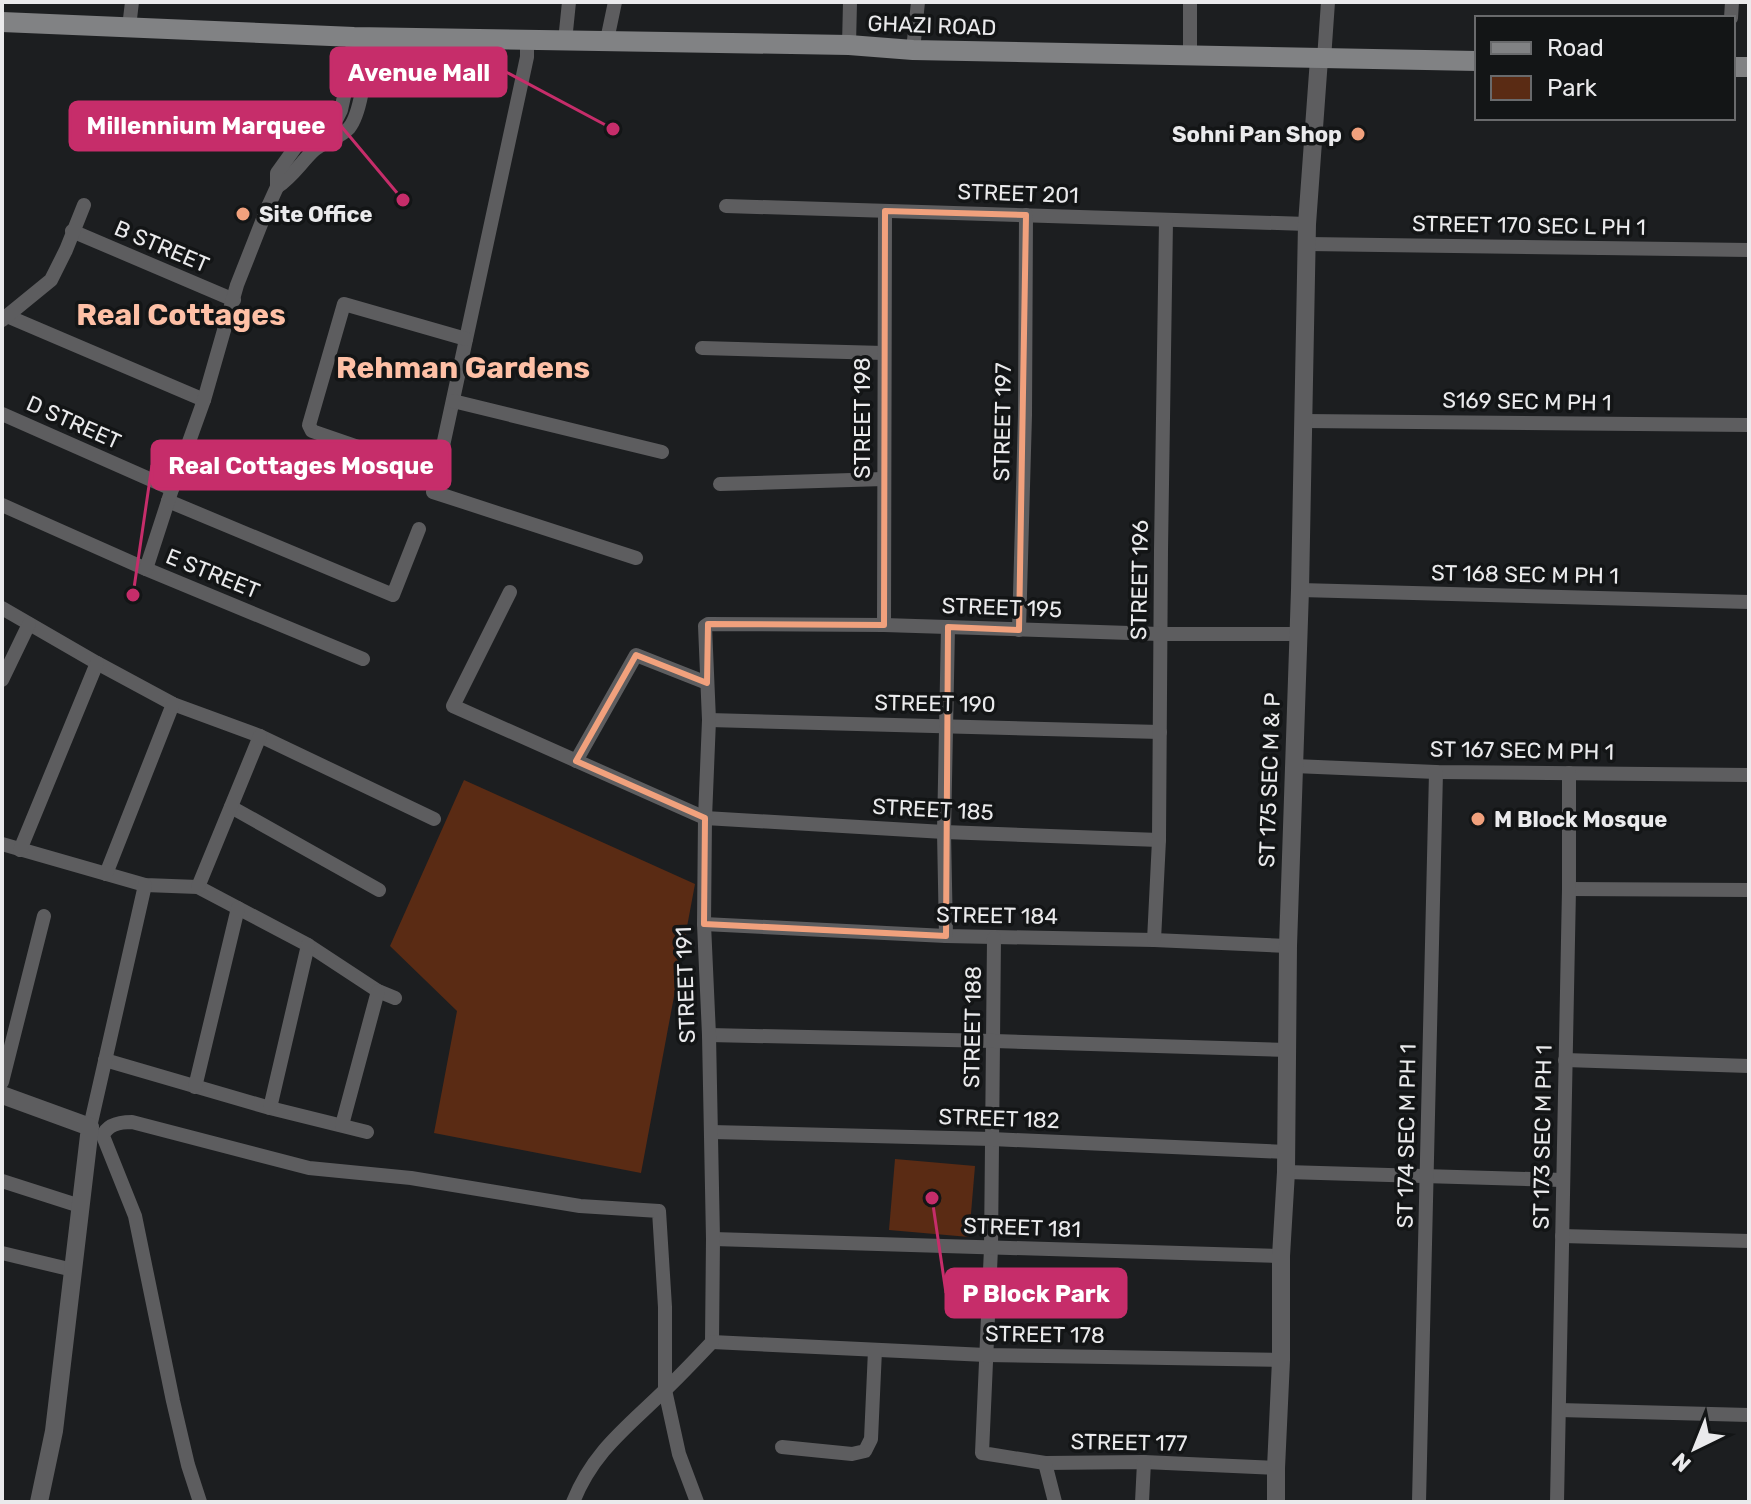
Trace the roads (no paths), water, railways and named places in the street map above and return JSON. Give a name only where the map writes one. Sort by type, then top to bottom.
[{"type":"main road","name":"GHAZI ROAD","points":[[2,22],[362,37],[849,45],[913,50],[1475,61]]},
{"type":"street","points":[[129,27],[132,2]]},
{"type":"street","points":[[565,41],[569,2]]},
{"type":"street","points":[[607,40],[615,2]]},
{"type":"street","points":[[849,45],[850,2]]},
{"type":"street","points":[[913,50],[918,2]]},
{"type":"street","points":[[1190,2],[1190,56]]},
{"type":"street","points":[[1322,59],[1328,2]]},
{"type":"street","points":[[146,569],[204,400],[251,246],[277,187],[289,179],[311,152],[348,128],[355,115],[359,101],[362,37]]},
{"type":"street","points":[[527,41],[527,57],[433,492],[636,558]]},
{"type":"street","name":"ST 175 SEC M & P","points":[[1276,1502],[1307,224],[1322,59]]},
{"type":"street","points":[[84,205],[51,280],[4,318],[204,400]]},
{"type":"street","name":"STREET 201","points":[[726,206],[1307,224]]},
{"type":"street","name":"STREET 198","points":[[884,625],[885,211]]},
{"type":"street","name":"STREET 197","points":[[1019,630],[1026,215]]},
{"type":"street","name":"STREET 196","points":[[1154,940],[1159,840],[1166,221]]},
{"type":"street","name":"B STREET","points":[[72,231],[234,300]]},
{"type":"street","name":"STREET 170 SEC L PH 1","points":[[1308,244],[1749,250]]},
{"type":"street","points":[[437,474],[312,431],[309,425],[344,304],[466,339]]},
{"type":"street","points":[[702,348],[884,353]]},
{"type":"street","points":[[453,401],[662,452]]},
{"type":"street","name":"D STREET","points":[[2,414],[170,495],[393,595],[419,529]]},
{"type":"street","name":"S169 SEC M PH 1","points":[[1304,421],[1749,425]]},
{"type":"street","points":[[720,484],[884,479]]},
{"type":"street","name":"E STREET","points":[[2,505],[363,659]]},
{"type":"street","name":"ST 168 SEC M PH 1","points":[[1300,590],[1749,602]]},
{"type":"street","points":[[510,592],[453,706],[705,818]]},
{"type":"street","points":[[2,608],[173,704],[260,736],[434,819]]},
{"type":"street","points":[[2,680],[29,624]]},
{"type":"street","name":"STREET 195","points":[[705,626],[884,625],[1160,634],[1298,634]]},
{"type":"street","name":"STREET 191","points":[[705,626],[709,720],[704,924],[711,1132],[712,1342]]},
{"type":"street","points":[[946,936],[944,832],[948,627]]},
{"type":"street","points":[[576,761],[636,655],[707,683]]},
{"type":"street","points":[[20,850],[97,663]]},
{"type":"street","points":[[106,874],[173,704]]},
{"type":"street","name":"STREET 190","points":[[709,720],[1160,732]]},
{"type":"street","points":[[198,887],[260,736]]},
{"type":"street","name":"ST 167 SEC M PH 1","points":[[1294,766],[1436,772],[1749,775]]},
{"type":"street","name":"ST 174 SEC M PH 1","points":[[1419,1502],[1436,772]]},
{"type":"street","name":"ST 173 SEC M PH 1","points":[[1557,1502],[1569,773]]},
{"type":"street","points":[[231,807],[379,890]]},
{"type":"street","name":"STREET 185","points":[[705,818],[944,832],[1159,840]]},
{"type":"street","points":[[2,844],[145,885],[198,887],[308,945],[378,991],[395,998]]},
{"type":"street","points":[[39,1502],[54,1431],[90,1127],[145,885]]},
{"type":"street","points":[[1569,889],[1749,890]]},
{"type":"street","points":[[195,1087],[238,908]]},
{"type":"street","points":[[2,1082],[44,916]]},
{"type":"street","name":"STREET 184","points":[[704,924],[994,938],[1288,946]]},
{"type":"street","name":"STREET 188","points":[[982,1453],[991,1248],[994,938]]},
{"type":"street","points":[[270,1108],[308,945]]},
{"type":"street","points":[[342,1125],[378,991]]},
{"type":"street","points":[[709,1035],[1288,1050]]},
{"type":"street","points":[[105,1060],[270,1108],[367,1132]]},
{"type":"street","points":[[1565,1060],[1749,1066]]},
{"type":"street","points":[[2,1095],[90,1127]]},
{"type":"street","points":[[200,1502],[173,1401],[135,1216],[103,1136],[104,1132],[120,1122],[132,1122],[309,1168],[411,1178],[580,1206],[659,1211],[665,1307],[665,1390],[679,1454],[697,1502]]},
{"type":"street","name":"STREET 182","points":[[711,1132],[992,1139],[1286,1152]]},
{"type":"street","points":[[1286,1172],[1563,1180]]},
{"type":"street","points":[[2,1181],[80,1206]]},
{"type":"street","points":[[1562,1236],[1749,1241]]},
{"type":"street","name":"STREET 181","points":[[713,1239],[1281,1256]]},
{"type":"street","points":[[2,1253],[73,1270]]},
{"type":"street","points":[[573,1502],[607,1445],[712,1342]]},
{"type":"street","name":"STREET 178","points":[[712,1342],[986,1355],[1281,1360]]},
{"type":"street","points":[[782,1447],[852,1454],[865,1451],[871,1439],[875,1350]]},
{"type":"street","points":[[1559,1410],[1749,1415]]},
{"type":"street","name":"STREET 177","points":[[982,1453],[1045,1463],[1144,1462],[1276,1468]]},
{"type":"street","points":[[1142,1502],[1144,1462]]},
{"type":"street","points":[[1045,1463],[1055,1502]]},
{"type":"place","name":"Avenue Mall","points":[[613,129]]},
{"type":"place","name":"Sohni Pan Shop","points":[[1358,134]]},
{"type":"place","name":"Millennium Marquee","points":[[403,200]]},
{"type":"place","name":"Site Office","points":[[243,214]]},
{"type":"place","name":"Real Cottages Mosque","points":[[133,595]]},
{"type":"place","name":"M Block Mosque","points":[[1478,819]]},
{"type":"place","name":"P Block Park","points":[[932,1198]]},
{"type":"district","name":"Real Cottages","points":[[181,315]]},
{"type":"district","name":"Rehman Gardens","points":[[463,368]]}]
